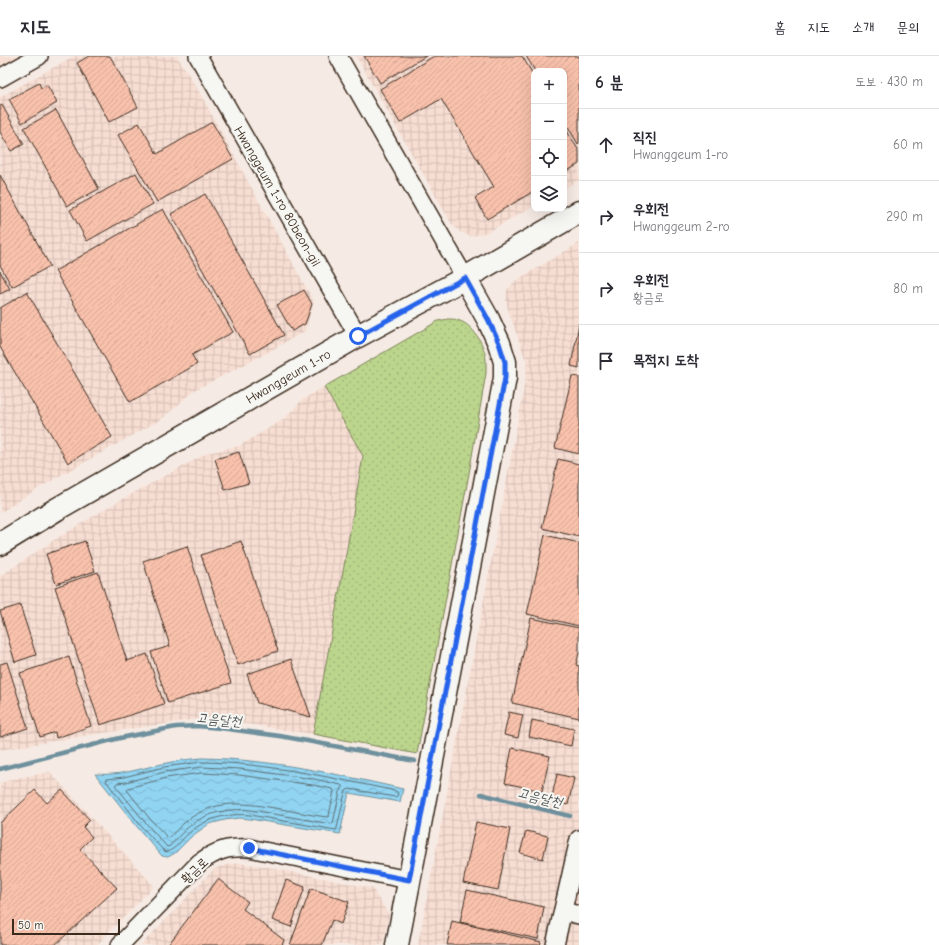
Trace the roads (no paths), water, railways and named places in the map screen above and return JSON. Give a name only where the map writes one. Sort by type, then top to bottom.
[{"type":"street","points":[[0,78],[39,56]]},
{"type":"street","name":"Hwanggeum 1-ro 80beon-gil","points":[[198,56],[358,336]]},
{"type":"street","points":[[338,56],[488,319],[499,343],[505,362],[505,378],[397,945]]},
{"type":"street","name":"Hwanggeum 1-ro","points":[[0,544],[56,509],[358,336],[465,278],[579,212]]},
{"type":"street","points":[[555,945],[571,913],[579,839]]},
{"type":"street","name":"황금로","points":[[120,945],[200,862],[225,849],[236,847],[249,848],[409,880]]},
{"type":"water","points":[[202,758],[278,764],[403,789],[400,802],[349,793],[340,834],[239,818],[209,824],[192,836],[175,853],[168,857],[162,856],[95,774],[121,773],[172,762]]},
{"type":"waterway","name":"고음달천","points":[[0,769],[120,738],[176,727],[197,726],[280,736],[415,761]]},
{"type":"waterway","name":"고음달천","points":[[481,794],[570,816]]}]
